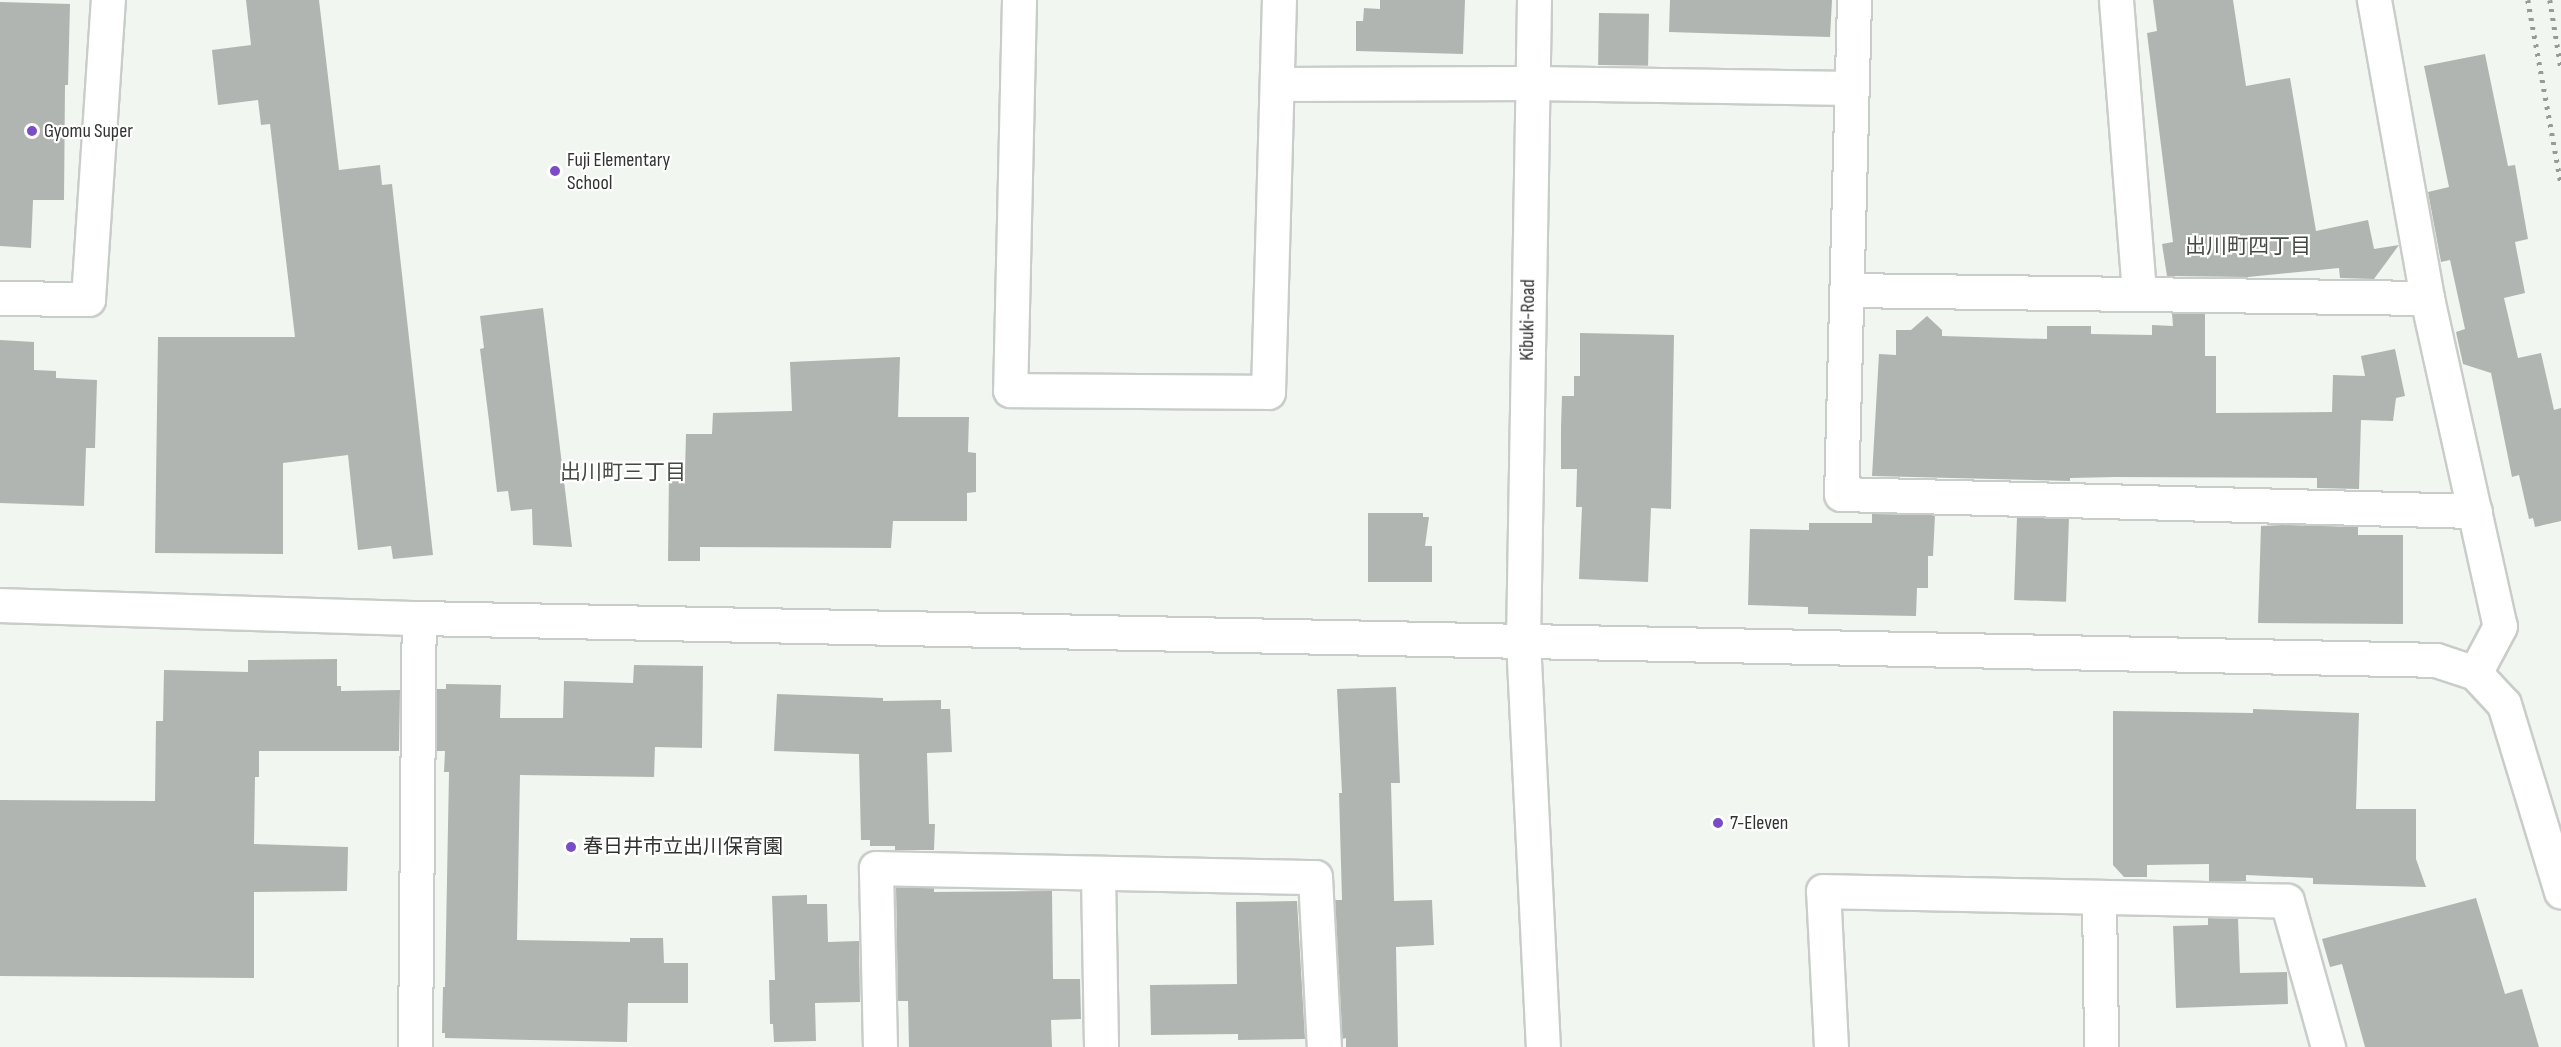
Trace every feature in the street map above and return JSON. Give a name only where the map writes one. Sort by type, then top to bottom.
[{"type":"street","points":[[0,298],[88,299],[108,0]]},
{"type":"street","points":[[1019,0],[1010,390],[1268,392],[1279,0]]},
{"type":"street","name":"Kibuki-Road","points":[[1534,0],[1523,640],[1543,1047]]},
{"type":"street","points":[[1854,0],[1841,494],[2475,511]]},
{"type":"street","points":[[2116,0],[2139,293]]},
{"type":"street","points":[[2374,0],[2427,298],[2500,626],[2475,673]]},
{"type":"street","points":[[1278,84],[1532,83],[1852,88]]},
{"type":"street","points":[[1846,290],[2427,298]]},
{"type":"street","points":[[0,605],[419,618],[2436,660],[2475,673],[2504,704],[2561,892]]},
{"type":"street","points":[[415,1047],[419,618]]},
{"type":"street","points":[[880,1047],[876,868],[1315,877],[1324,1047]]},
{"type":"street","points":[[1098,873],[1101,1047]]},
{"type":"street","points":[[1831,1047],[1823,891],[2287,901],[2328,1047]]},
{"type":"street","points":[[2099,898],[2101,1047]]},
{"type":"building","points":[[246,0],[319,0],[339,170],[380,165],[382,185],[392,184],[433,555],[393,559],[391,546],[358,550],[348,455],[283,463],[283,554],[155,553],[158,337],[295,337],[270,124],[261,125],[258,100],[218,105],[212,50],[251,45]]},
{"type":"building","points":[[1380,0],[1465,0],[1463,54],[1356,51],[1356,21],[1363,21],[1364,8],[1380,9]]},
{"type":"building","points":[[1670,0],[1832,0],[1830,37],[1669,32]]},
{"type":"building","points":[[2153,0],[2233,0],[2246,86],[2290,78],[2316,231],[2368,220],[2374,249],[2399,245],[2374,279],[2340,278],[2339,268],[2248,277],[2167,276],[2162,244],[2173,242],[2147,33],[2157,31]]},
{"type":"building","points":[[0,2],[70,4],[68,85],[65,85],[64,200],[33,200],[31,248],[0,246]]},
{"type":"building","points":[[1599,13],[1649,14],[1648,66],[1598,65]]},
{"type":"building","points":[[2485,54],[2508,166],[2515,165],[2528,239],[2515,242],[2525,293],[2504,298],[2518,358],[2541,353],[2554,410],[2561,408],[2561,521],[2535,527],[2533,518],[2529,519],[2519,475],[2512,477],[2491,373],[2463,364],[2456,332],[2465,329],[2450,260],[2441,262],[2428,192],[2449,187],[2424,66]]},
{"type":"building","points":[[543,308],[572,547],[533,545],[532,509],[511,511],[508,491],[497,492],[480,349],[484,348],[480,316]]},
{"type":"building","points":[[2172,313],[2205,314],[2205,356],[2216,356],[2216,413],[2332,412],[2333,375],[2365,376],[2361,356],[2395,349],[2405,396],[2396,398],[2393,421],[2361,420],[2359,489],[2317,488],[2317,478],[2115,477],[2070,478],[2070,481],[1872,476],[1879,354],[1896,355],[1896,330],[1911,330],[1927,316],[1942,330],[1942,336],[2047,339],[2047,326],[2091,326],[2091,334],[2152,335],[2152,325],[2173,326]]},
{"type":"building","points":[[1580,333],[1674,335],[1671,509],[1651,508],[1648,582],[1579,579],[1582,507],[1576,507],[1577,469],[1561,469],[1561,427],[1562,396],[1574,396],[1574,376],[1580,376]]},
{"type":"building","points":[[0,340],[34,342],[34,370],[56,371],[56,378],[97,380],[95,448],[86,448],[84,506],[0,503]]},
{"type":"building","points":[[900,357],[898,417],[969,417],[968,452],[976,453],[976,492],[967,493],[967,521],[893,521],[891,548],[700,547],[700,561],[668,561],[669,472],[685,472],[686,434],[712,434],[713,413],[792,411],[790,362]]},
{"type":"building","points":[[1368,513],[1423,513],[1423,517],[1429,517],[1425,546],[1432,546],[1432,582],[1368,582]]},
{"type":"building","points":[[1872,514],[1935,515],[1933,556],[1928,556],[1928,588],[1917,588],[1916,616],[1808,614],[1808,607],[1748,605],[1750,529],[1809,530],[1809,523],[1872,523]]},
{"type":"building","points":[[2017,517],[2069,519],[2066,602],[2014,600]]},
{"type":"building","points":[[2261,526],[2358,527],[2358,535],[2403,535],[2403,624],[2258,623]]},
{"type":"building","points":[[337,659],[337,686],[341,686],[341,691],[400,690],[399,751],[259,751],[259,777],[255,777],[254,844],[348,847],[347,891],[254,892],[254,978],[0,976],[0,800],[155,801],[156,721],[163,721],[164,670],[248,672],[248,660]]},
{"type":"building","points":[[634,665],[703,666],[702,748],[655,747],[654,777],[520,775],[517,940],[630,942],[630,938],[663,938],[664,963],[688,963],[688,1003],[628,1003],[627,1042],[445,1038],[445,1033],[442,1033],[449,772],[444,772],[445,751],[437,751],[437,689],[446,689],[446,684],[501,685],[500,718],[563,718],[564,681],[633,683]]},
{"type":"building","points":[[1396,687],[1400,783],[1391,783],[1394,901],[1432,900],[1434,945],[1396,947],[1398,1047],[1346,1047],[1346,1038],[1342,1039],[1335,900],[1342,900],[1339,793],[1342,793],[1337,689]]},
{"type":"building","points":[[777,694],[883,698],[883,701],[941,700],[941,709],[950,709],[952,752],[927,753],[929,824],[935,824],[934,850],[895,850],[895,846],[870,846],[870,840],[861,840],[859,754],[774,751]]},
{"type":"building","points":[[2253,709],[2359,713],[2356,809],[2416,809],[2416,859],[2426,887],[2313,884],[2313,878],[2246,875],[2246,881],[2209,881],[2209,864],[2147,865],[2147,877],[2124,877],[2113,865],[2113,711],[2253,713]]},
{"type":"building","points":[[896,887],[934,888],[934,892],[1052,891],[1053,979],[1080,979],[1081,1019],[1051,1020],[1052,1047],[909,1047],[908,1001],[898,1001]]},
{"type":"building","points":[[807,895],[807,904],[827,904],[828,942],[859,941],[860,1002],[815,1003],[816,1041],[774,1042],[773,1024],[770,1024],[769,980],[775,980],[772,896]]},
{"type":"building","points":[[2476,898],[2505,994],[2522,989],[2539,1047],[2365,1047],[2342,964],[2330,967],[2322,939]]},
{"type":"building","points":[[1297,901],[1305,1039],[1238,1040],[1238,1034],[1151,1035],[1150,985],[1237,984],[1236,902]]},
{"type":"building","points":[[2208,918],[2238,919],[2240,973],[2287,972],[2288,1004],[2176,1008],[2173,926],[2208,925]]},
{"type":"railway","points":[[2528,0],[2561,183]]},
{"type":"railway","points":[[2550,0],[2561,68]]},
{"type":"place","name":"Gyomu Super","points":[[32,131]]},
{"type":"place","name":"Fuji Elementary School","points":[[555,171]]},
{"type":"place","name":"7-Eleven","points":[[1718,823]]},
{"type":"place","name":"春日井市立出川保育園","points":[[571,847]]},
{"type":"district","name":"出川町四丁目","points":[[2248,247]]},
{"type":"district","name":"出川町三丁目","points":[[623,473]]}]
